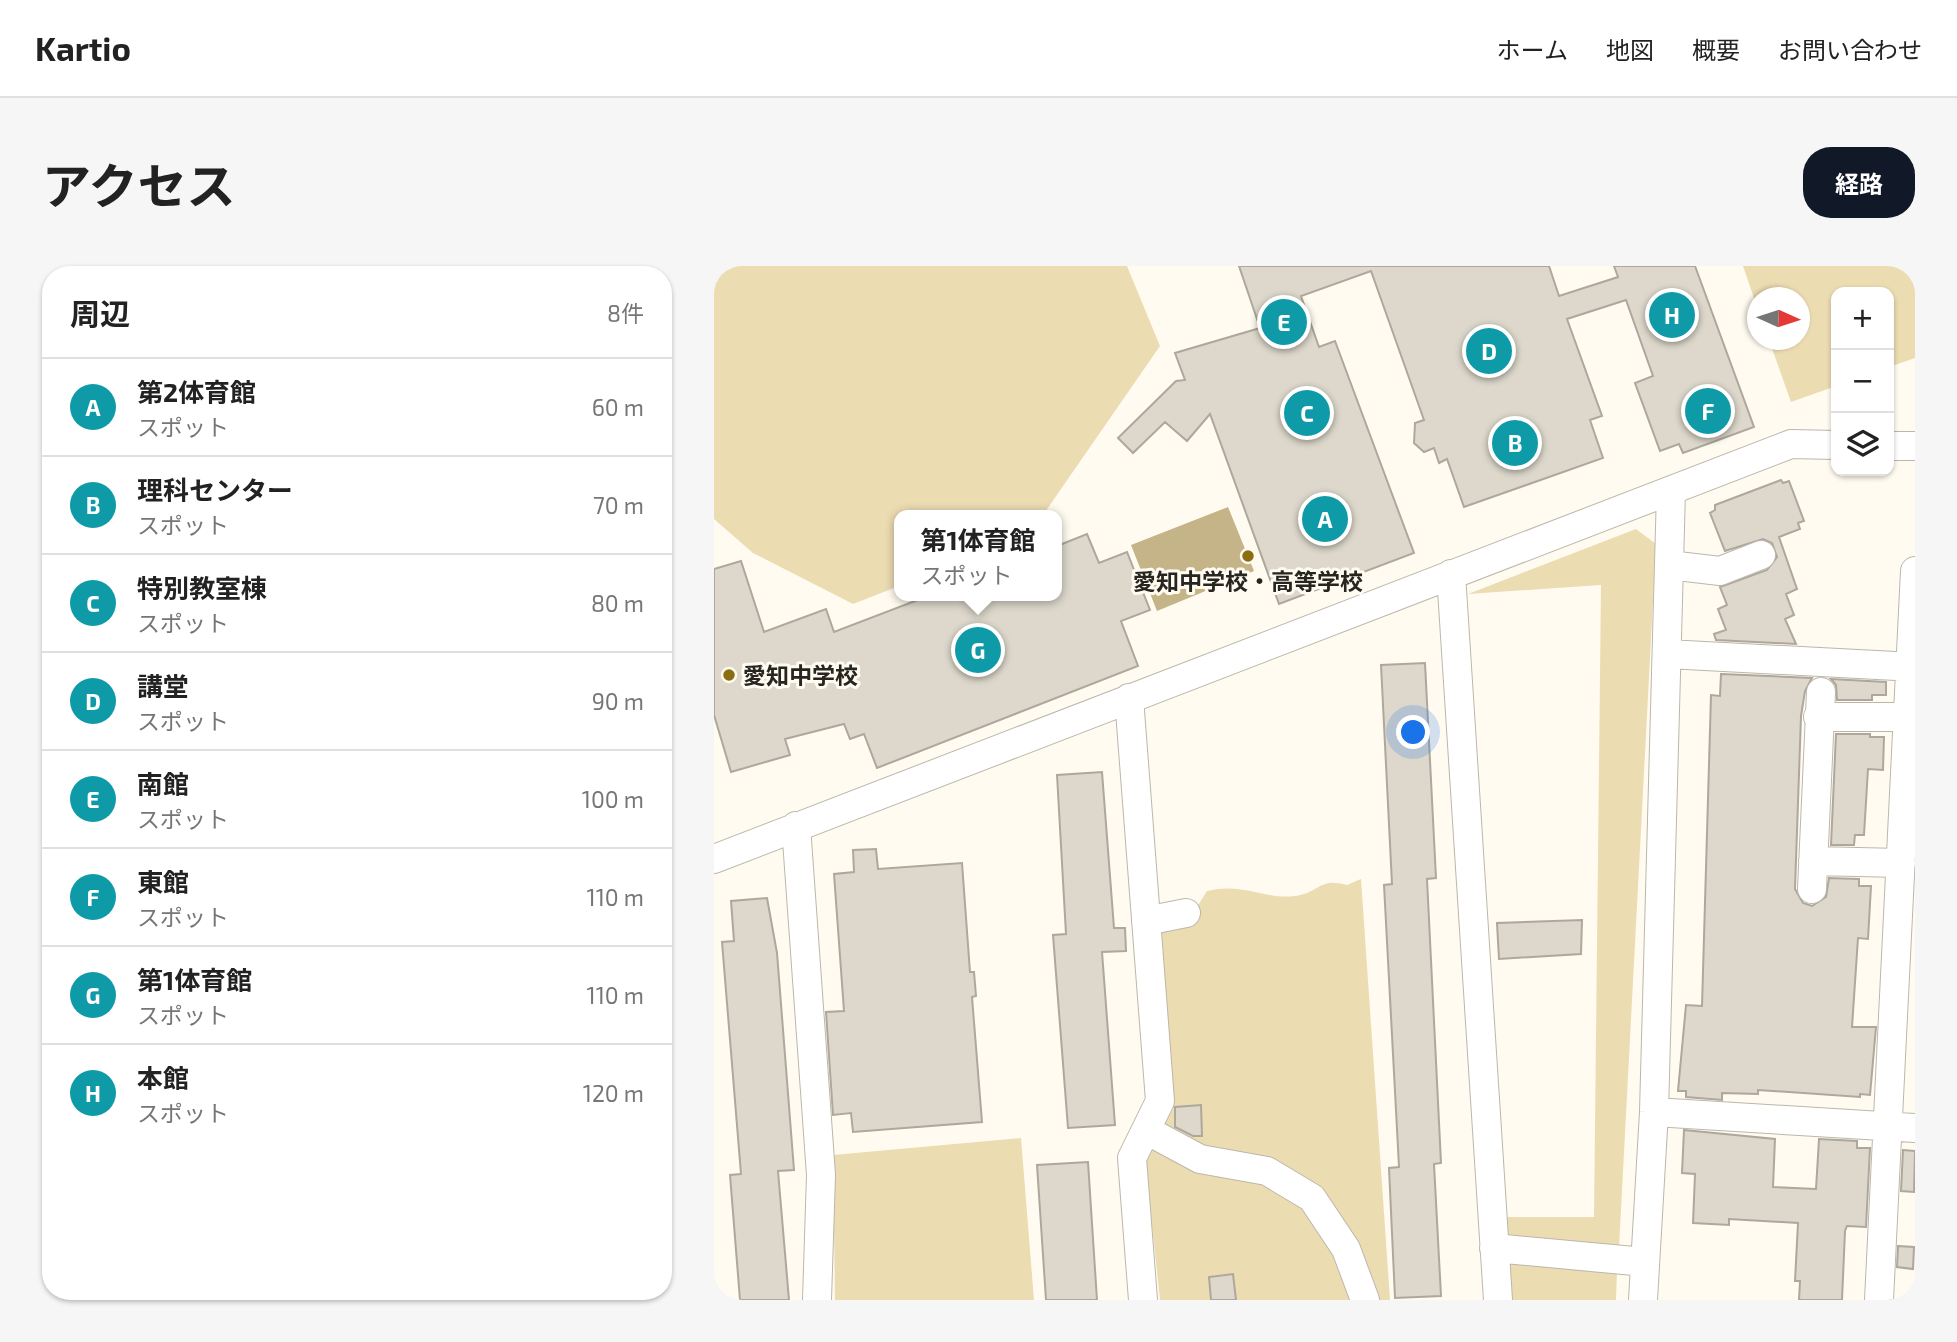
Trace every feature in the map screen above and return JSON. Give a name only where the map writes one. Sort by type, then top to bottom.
[{"type":"street","points":[[714,859],[1791,444],[1831,445]]},
{"type":"street","points":[[1894,446],[1915,446]]},
{"type":"street","points":[[1643,1300],[1654,1112],[1671,491]]},
{"type":"street","points":[[1669,565],[1720,571],[1761,555]]},
{"type":"street","points":[[1879,1300],[1915,571]]},
{"type":"street","points":[[1451,575],[1498,1300]]},
{"type":"street","points":[[1667,654],[1912,667]]},
{"type":"street","points":[[1129,698],[1160,1101],[1132,1158],[1143,1300]]},
{"type":"street","points":[[1812,889],[1820,705],[1908,717]]},
{"type":"street","points":[[796,826],[821,1175],[817,1300]]},
{"type":"street","points":[[1812,860],[1901,863]]},
{"type":"street","points":[[1146,921],[1186,913]]},
{"type":"street","points":[[1654,1112],[1915,1128]]},
{"type":"street","points":[[1146,1129],[1200,1159],[1267,1171],[1312,1198],[1346,1249],[1365,1300]]},
{"type":"street","points":[[1494,1248],[1645,1262]]},
{"type":"shaded area","points":[[714,266],[1127,266],[1160,346],[1046,510],[894,510],[894,588],[853,604],[753,553],[714,519]]},
{"type":"shaded area","points":[[1743,266],[1915,266],[1915,358],[1894,365],[1894,287],[1831,287],[1831,388],[1791,402],[1773,350],[1810,350],[1810,287],[1750,287]]},
{"type":"shaded area","points":[[1228,507],[1254,571],[1157,611],[1131,545]]},
{"type":"shaded area","points":[[1636,529],[1656,544],[1619,1248],[1507,1236],[1505,1217],[1594,1217],[1601,585],[1468,594]]},
{"type":"shaded area","points":[[1361,879],[1390,1300],[1160,1300],[1145,1159],[1173,1109],[1161,926],[1195,910],[1207,891],[1231,889],[1284,897],[1304,894],[1325,884],[1347,885]]},
{"type":"shaded area","points":[[1021,1138],[1034,1300],[835,1300],[833,1155]]},
{"type":"shaded area","points":[[1509,1261],[1617,1269],[1616,1300],[1511,1300]]},
{"type":"building","points":[[1239,266],[1549,266],[1559,296],[1618,277],[1614,266],[1695,266],[1754,427],[1683,453],[1679,444],[1660,451],[1635,383],[1653,376],[1626,300],[1567,319],[1602,416],[1590,420],[1603,458],[1464,507],[1447,459],[1439,463],[1434,448],[1424,452],[1414,443],[1415,423],[1424,420],[1371,271],[1301,296],[1319,347],[1335,341],[1414,553],[1279,604],[1210,414],[1187,441],[1165,422],[1133,453],[1118,438],[1176,381],[1185,380],[1175,353],[1260,328]]},
{"type":"building","points":[[1781,480],[1783,483],[1789,481],[1804,521],[1798,523],[1800,529],[1779,537],[1797,589],[1786,594],[1794,615],[1785,619],[1796,644],[1716,640],[1714,634],[1726,630],[1718,609],[1727,605],[1720,587],[1767,570],[1777,557],[1772,543],[1763,539],[1725,551],[1710,513],[1715,510],[1715,505]]},
{"type":"building","points":[[1087,534],[1099,563],[1127,552],[1150,610],[1121,621],[1138,666],[877,768],[864,734],[850,739],[844,724],[785,739],[790,755],[731,772],[714,715],[714,569],[741,561],[764,632],[826,609],[834,632],[915,601],[1062,601],[1062,544]]},
{"type":"building","points":[[1425,663],[1436,878],[1427,879],[1441,1163],[1434,1164],[1441,1296],[1395,1298],[1389,1168],[1399,1167],[1384,885],[1392,884],[1381,665]]},
{"type":"building","points":[[1721,674],[1812,678],[1805,691],[1801,716],[1795,889],[1803,903],[1812,906],[1826,897],[1829,878],[1859,879],[1859,886],[1871,886],[1868,939],[1858,938],[1852,1027],[1876,1027],[1870,1095],[1860,1094],[1860,1097],[1758,1090],[1758,1094],[1722,1093],[1722,1100],[1686,1097],[1686,1091],[1678,1091],[1686,1005],[1702,1006],[1711,695],[1720,696]]},
{"type":"building","points":[[1831,679],[1886,682],[1886,695],[1872,695],[1872,700],[1837,700],[1836,685]]},
{"type":"building","points":[[1836,734],[1870,734],[1870,737],[1884,737],[1883,770],[1868,769],[1864,835],[1855,835],[1854,845],[1831,845]]},
{"type":"building","points":[[1102,772],[1114,928],[1125,928],[1126,951],[1102,952],[1115,1125],[1068,1128],[1053,935],[1066,934],[1057,775]]},
{"type":"building","points":[[876,849],[878,869],[962,863],[970,972],[974,972],[976,996],[972,997],[982,1122],[853,1132],[851,1113],[833,1115],[826,1012],[844,1011],[834,874],[854,872],[853,850]]},
{"type":"building","points":[[767,898],[777,953],[794,1170],[778,1171],[789,1300],[740,1300],[730,1175],[741,1174],[722,942],[734,941],[731,901]]},
{"type":"building","points":[[1582,920],[1581,954],[1499,959],[1497,923]]},
{"type":"building","points":[[1201,1105],[1202,1136],[1193,1136],[1175,1127],[1175,1107]]},
{"type":"building","points":[[1684,1130],[1775,1139],[1773,1187],[1816,1189],[1819,1139],[1857,1141],[1857,1148],[1870,1148],[1866,1227],[1847,1226],[1845,1231],[1842,1300],[1799,1300],[1800,1281],[1795,1281],[1798,1223],[1729,1219],[1729,1225],[1693,1223],[1695,1174],[1682,1173]]},
{"type":"building","points":[[1903,1150],[1915,1151],[1914,1192],[1901,1191]]},
{"type":"building","points":[[1088,1162],[1097,1300],[1046,1300],[1037,1165]]},
{"type":"building","points":[[1898,1246],[1914,1247],[1913,1269],[1897,1267]]},
{"type":"building","points":[[1233,1274],[1236,1300],[1211,1300],[1209,1277]]},
{"type":"place","name":"本館","points":[[1672,315]]},
{"type":"place","name":"南館","points":[[1284,322]]},
{"type":"place","name":"講堂","points":[[1489,351]]},
{"type":"place","name":"東館","points":[[1708,411]]},
{"type":"place","name":"特別教室棟","points":[[1307,413]]},
{"type":"place","name":"理科センター","points":[[1515,443]]},
{"type":"place","name":"第2体育館","points":[[1325,519]]},
{"type":"place","name":"愛知中学校・高等学校","points":[[1248,556]]},
{"type":"place","name":"第1体育館","points":[[978,650]]},
{"type":"place","name":"愛知中学校","points":[[729,675]]}]
